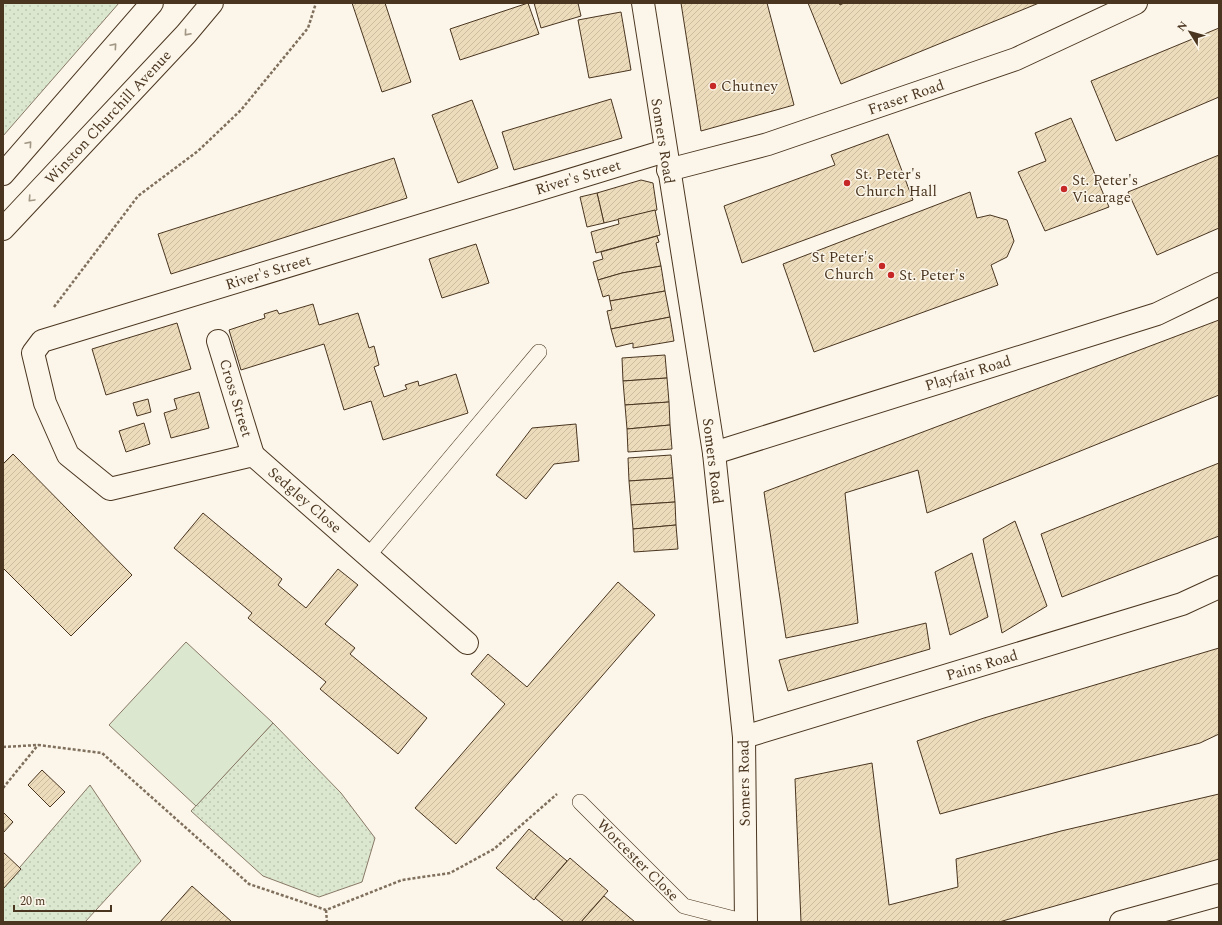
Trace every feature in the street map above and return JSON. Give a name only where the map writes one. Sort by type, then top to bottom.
[{"type":"street","points":[[3,174],[152,3]]},
{"type":"street","name":"Winston Churchill Avenue","points":[[3,229],[186,34],[212,3]]},
{"type":"street","name":"Somers Road","points":[[643,3],[666,160],[714,453],[744,737],[746,922]]},
{"type":"street","name":"Fraser Road","points":[[666,160],[768,144],[1016,59],[1136,3]]},
{"type":"street","name":"River's Street","points":[[42,341],[666,160]]},
{"type":"street","name":"Playfair Road","points":[[714,453],[1157,314],[1219,284]]},
{"type":"street","name":"Sedgley Close","points":[[42,341],[33,353],[45,403],[68,455],[110,489],[253,455],[467,643]]},
{"type":"street","name":"Cross Street","points":[[218,341],[253,455]]},
{"type":"street","name":"Pains Road","points":[[744,737],[1182,604],[1219,587]]},
{"type":"street","points":[[1121,922],[1219,895]]},
{"type":"lane","points":[[368,556],[539,352]]},
{"type":"lane","name":"Worcester Close","points":[[580,802],[684,906],[746,922]]},
{"type":"path","points":[[42,341],[52,309],[138,196],[198,151],[241,110],[308,28],[316,3]]},
{"type":"path","points":[[3,746],[38,745],[102,753],[249,884],[326,910],[402,880],[450,873],[494,849],[563,789],[580,802]]},
{"type":"path","points":[[3,788],[38,745]]},
{"type":"path","points":[[326,910],[327,922]]},
{"type":"green space","points":[[3,3],[119,3],[3,136]]},
{"type":"green space","points":[[186,642],[273,723],[196,806],[109,725]]},
{"type":"green space","points":[[273,723],[341,793],[375,838],[362,882],[319,897],[263,876],[191,811]]},
{"type":"green space","points":[[90,785],[141,861],[85,922],[3,922],[3,887]]},
{"type":"building","points":[[352,3],[385,3],[411,82],[382,92]]},
{"type":"building","points":[[528,3],[539,34],[460,60],[450,29]]},
{"type":"building","points":[[534,3],[578,3],[581,16],[541,28]]},
{"type":"building","points":[[681,3],[767,3],[794,105],[701,131]]},
{"type":"building","points":[[808,3],[839,3],[840,5],[844,3],[1039,3],[841,84]]},
{"type":"building","points":[[621,12],[631,70],[589,78],[578,20]]},
{"type":"building","points":[[1219,28],[1219,97],[1116,141],[1091,81]]},
{"type":"building","points":[[611,99],[622,138],[514,170],[502,132]]},
{"type":"building","points":[[472,100],[498,168],[458,183],[432,115]]},
{"type":"building","name":"St. Peter's Vicarage","points":[[1071,118],[1109,207],[1045,231],[1018,172],[1046,161],[1035,133]]},
{"type":"building","name":"St. Peter's Church Hall","points":[[888,134],[913,200],[742,263],[724,206],[835,165],[831,155]]},
{"type":"building","points":[[1219,155],[1219,228],[1157,255],[1128,192]]},
{"type":"building","points":[[394,158],[407,198],[171,274],[158,234]]},
{"type":"building","points":[[641,180],[653,183],[657,210],[604,223],[597,193]]},
{"type":"building","name":"St. Peter's","points":[[970,192],[977,218],[990,215],[1007,220],[1014,241],[1007,257],[991,265],[998,285],[814,352],[783,264]]},
{"type":"building","points":[[597,193],[604,223],[587,227],[580,197]]},
{"type":"building","points":[[655,210],[660,235],[596,253],[591,232],[619,224],[618,219]]},
{"type":"building","points":[[657,236],[659,242],[656,243],[661,266],[622,273],[598,280],[593,262],[603,259],[601,252]]},
{"type":"building","points":[[476,244],[489,283],[442,298],[429,259]]},
{"type":"building","points":[[661,266],[665,291],[610,301],[609,295],[603,297],[598,280],[622,273]]},
{"type":"building","points":[[665,291],[670,317],[611,329],[607,311],[612,310],[610,301]]},
{"type":"building","points":[[313,304],[319,325],[358,313],[369,348],[374,346],[379,365],[374,367],[384,397],[407,389],[405,385],[418,381],[419,386],[456,374],[468,413],[383,440],[371,401],[344,410],[324,344],[241,370],[229,330],[265,318],[264,314],[277,310],[279,314]]},
{"type":"building","points":[[670,317],[674,341],[633,348],[633,343],[616,347],[611,329]]},
{"type":"building","points":[[1219,320],[1219,395],[927,513],[918,470],[845,493],[858,623],[786,638],[764,492]]},
{"type":"building","points":[[177,323],[191,369],[106,395],[92,349]]},
{"type":"building","points":[[665,355],[667,378],[623,381],[622,358]]},
{"type":"building","points":[[667,378],[669,402],[625,405],[623,381]]},
{"type":"building","points":[[199,392],[209,428],[171,438],[164,413],[177,409],[174,399]]},
{"type":"building","points":[[148,399],[151,412],[137,416],[133,403]]},
{"type":"building","points":[[669,402],[670,425],[627,429],[625,405]]},
{"type":"building","points":[[144,423],[150,444],[126,452],[119,431]]},
{"type":"building","points":[[576,424],[579,461],[554,464],[526,499],[496,475],[532,428]]},
{"type":"building","points":[[670,425],[672,449],[628,452],[627,429]]},
{"type":"building","points":[[13,454],[132,575],[71,636],[3,568],[3,464]]},
{"type":"building","points":[[671,455],[673,478],[629,481],[628,458]]},
{"type":"building","points":[[1219,463],[1219,536],[1062,597],[1041,534]]},
{"type":"building","points":[[673,478],[675,502],[631,505],[629,481]]},
{"type":"building","points":[[675,502],[676,525],[633,529],[631,505]]},
{"type":"building","points":[[203,513],[282,579],[278,585],[306,608],[338,569],[358,585],[325,624],[355,648],[350,654],[427,718],[398,754],[320,689],[326,682],[248,618],[252,613],[174,548]]},
{"type":"building","points":[[1015,521],[1047,606],[1002,633],[983,539]]},
{"type":"building","points":[[676,525],[678,549],[634,552],[633,529]]},
{"type":"building","points":[[972,553],[988,617],[950,635],[935,572]]},
{"type":"building","points":[[618,582],[655,615],[456,844],[415,808],[505,704],[471,674],[488,654],[527,687]]},
{"type":"building","points":[[926,623],[930,649],[788,691],[779,660]]},
{"type":"building","points":[[1219,648],[1219,734],[1200,743],[940,814],[917,741],[984,718]]},
{"type":"building","points":[[872,763],[889,905],[958,887],[956,859],[1061,831],[1219,794],[1219,859],[999,922],[801,922],[795,779]]},
{"type":"building","points":[[42,770],[65,792],[50,807],[28,785]]},
{"type":"building","points":[[3,812],[13,822],[3,833]]},
{"type":"building","points":[[529,829],[567,861],[534,900],[496,868]]},
{"type":"building","points":[[3,852],[21,869],[3,889]]},
{"type":"building","points":[[570,858],[608,891],[581,922],[564,922],[535,898]]},
{"type":"building","points":[[192,886],[232,922],[160,922]]},
{"type":"building","points":[[604,896],[635,922],[581,922]]},
{"type":"place","name":"Chutney","points":[[713,86]]},
{"type":"place","name":"St. Peter's Church Hall","points":[[847,183]]},
{"type":"place","name":"St. Peter's Vicarage","points":[[1064,189]]},
{"type":"place","name":"St Peter's Church","points":[[882,266]]},
{"type":"place","name":"St. Peter's","points":[[891,275]]}]
